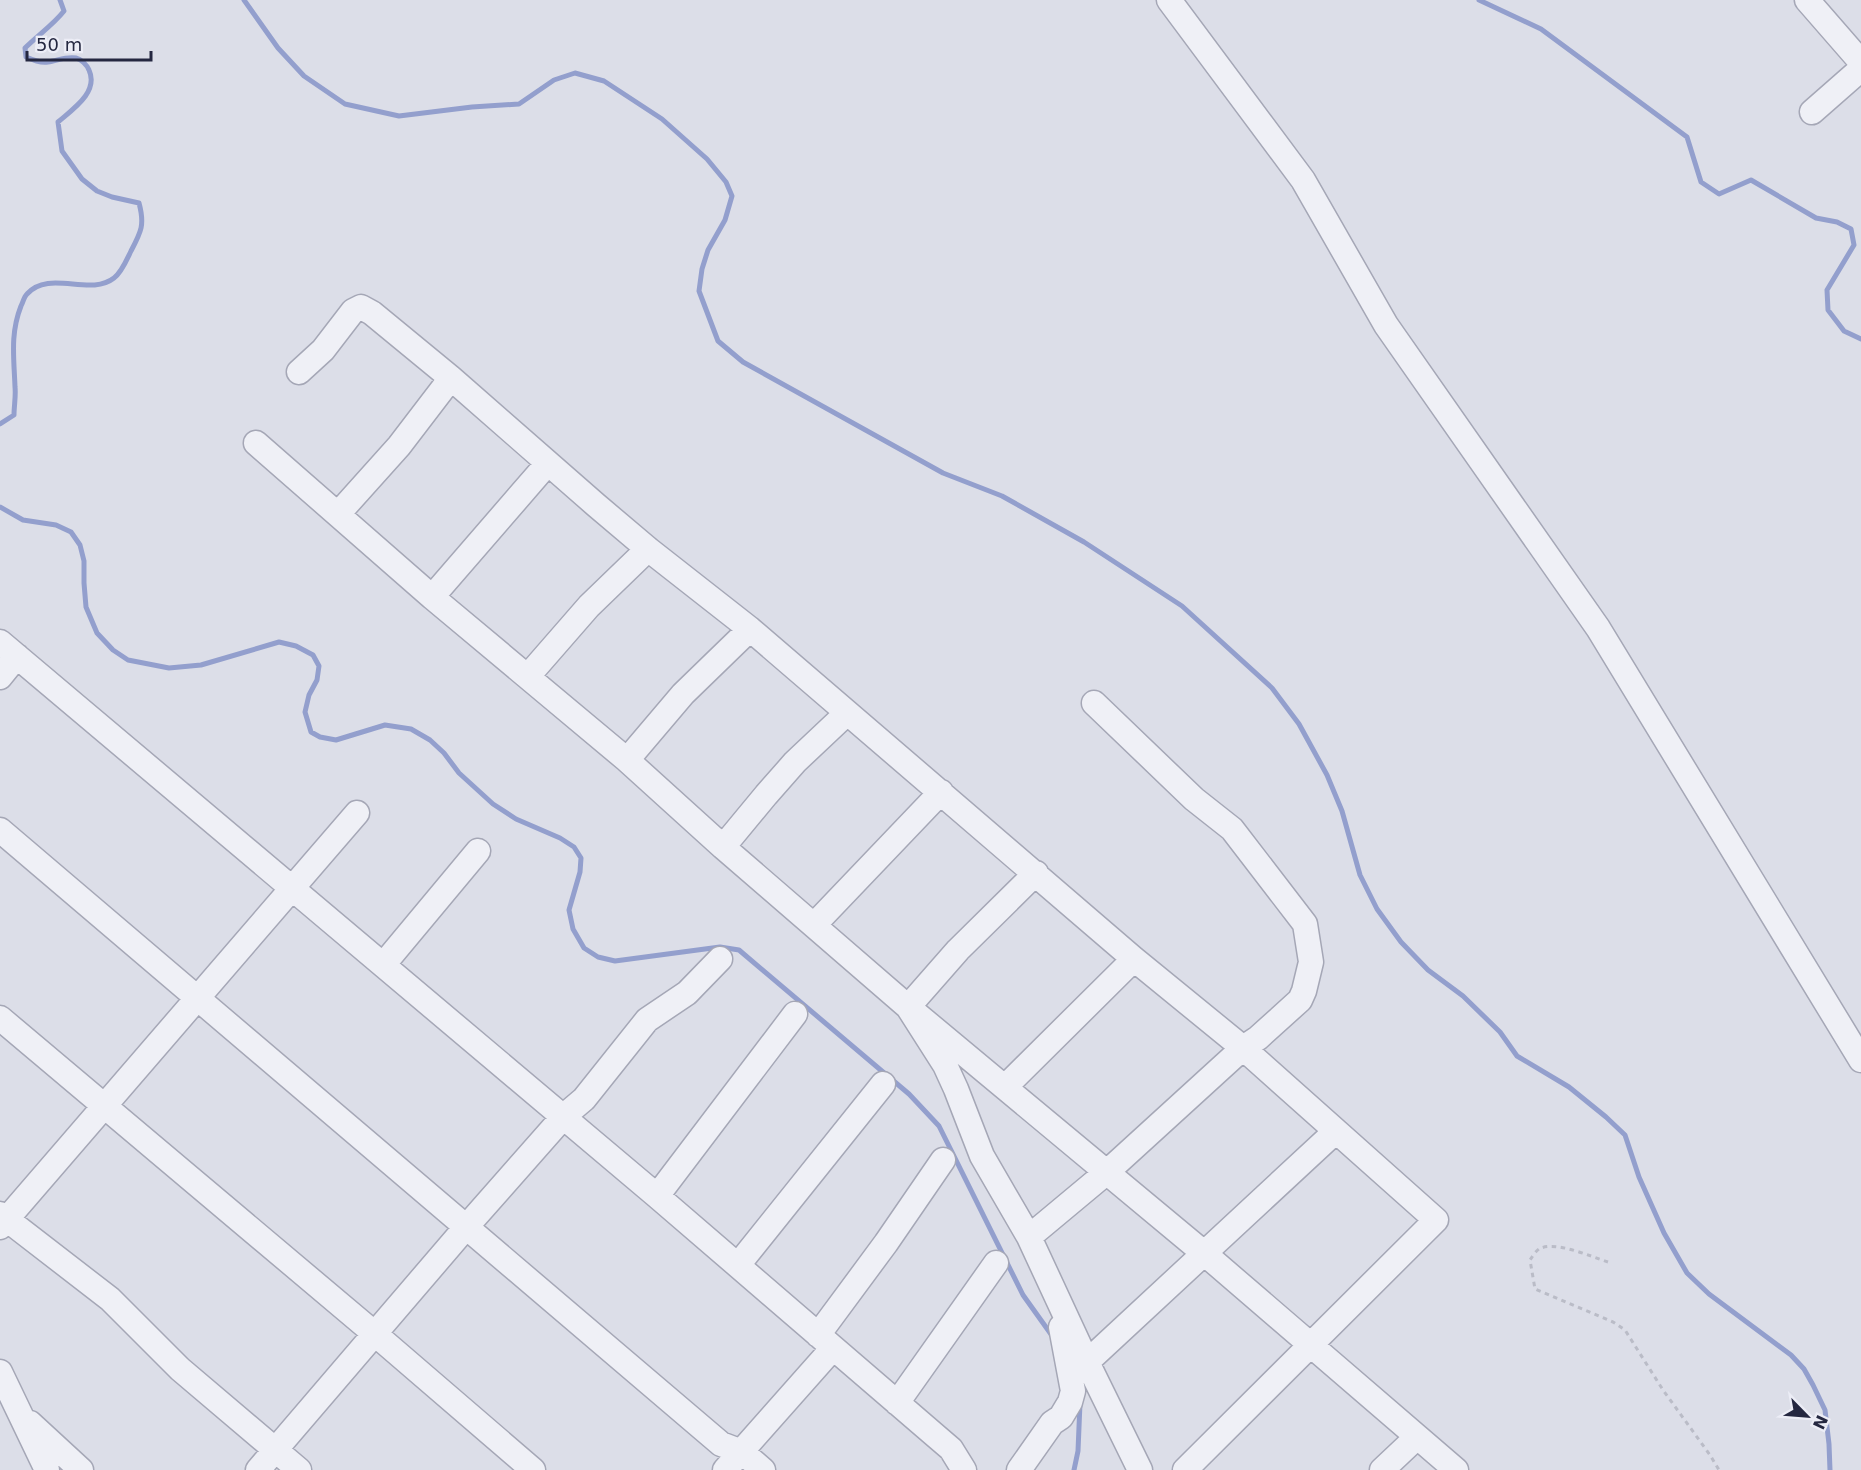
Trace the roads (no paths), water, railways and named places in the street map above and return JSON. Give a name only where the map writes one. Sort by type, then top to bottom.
[{"type":"street","points":[[1169,0],[1303,180],[1386,325],[1598,628],[1861,1060]]},
{"type":"street","points":[[1808,0],[1861,62]]},
{"type":"street","points":[[1812,112],[1861,69]]},
{"type":"street","points":[[299,372],[323,350],[353,311],[361,307],[372,313],[451,378],[648,549],[750,629],[1134,959],[1243,1048],[1436,1220],[1185,1470]]},
{"type":"street","points":[[338,514],[399,446],[451,378]]},
{"type":"street","points":[[256,443],[432,597],[627,760],[723,848],[908,1007],[1205,1254],[1456,1470]]},
{"type":"street","points":[[432,597],[548,464]]},
{"type":"street","points":[[528,676],[589,606],[648,549]]},
{"type":"street","points":[[627,760],[682,694],[750,629]]},
{"type":"street","points":[[0,677],[8,649],[738,1265],[951,1449],[964,1470]]},
{"type":"street","points":[[1029,1237],[1107,1172],[1243,1048],[1258,1038],[1300,1000],[1308,980],[1311,962],[1305,924],[1232,829],[1194,799],[1094,703]]},
{"type":"street","points":[[723,848],[788,770],[847,713]]},
{"type":"street","points":[[814,925],[941,792]]},
{"type":"street","points":[[298,1470],[180,1369],[110,1299],[2,1220],[199,998],[357,813]]},
{"type":"street","points":[[0,830],[721,1444],[742,1452],[763,1470]]},
{"type":"street","points":[[383,965],[478,851]]},
{"type":"street","points":[[908,1007],[958,950],[1036,873]]},
{"type":"street","points":[[258,1470],[467,1226],[564,1116],[584,1099],[647,1020],[687,993],[720,959]]},
{"type":"street","points":[[1005,1087],[1134,959]]},
{"type":"street","points":[[908,1007],[945,1065],[982,1156],[1029,1237],[1140,1470]]},
{"type":"street","points":[[657,1196],[795,1014]]},
{"type":"street","points":[[0,1018],[533,1470]]},
{"type":"street","points":[[738,1265],[883,1084]]},
{"type":"street","points":[[1087,1362],[1336,1131]]},
{"type":"street","points":[[725,1470],[742,1452],[826,1341],[886,1243],[943,1160]]},
{"type":"street","points":[[897,1403],[996,1263]]},
{"type":"street","points":[[1019,1470],[1052,1423],[1061,1417],[1070,1402],[1073,1391],[1054,1291]]},
{"type":"street","points":[[0,1372],[47,1470]]},
{"type":"street","points":[[20,1414],[81,1470]]},
{"type":"street","points":[[1382,1470],[1417,1437]]},
{"type":"waterway","points":[[0,424],[14,415],[14,336],[15,326],[26,295],[36,287],[46,284],[93,285],[114,278],[124,265],[141,228],[142,217],[139,203],[97,191],[82,179],[62,151],[58,122],[88,93],[91,78],[87,66],[76,58],[45,62],[26,57],[25,48],[64,11],[60,0]]},
{"type":"waterway","points":[[244,0],[278,48],[304,76],[345,104],[399,116],[519,104],[554,80],[575,73],[604,81],[662,119],[707,159],[726,182],[732,196],[725,220],[708,250],[699,291],[718,341],[743,362],[943,473],[1002,496],[1084,542],[1182,606],[1272,688],[1299,724],[1327,775],[1342,811],[1360,875],[1377,909],[1401,942],[1428,970],[1463,996],[1500,1032],[1517,1056],[1569,1087],[1625,1135],[1639,1177],[1664,1233],[1687,1273],[1709,1294],[1791,1355],[1804,1369],[1825,1410],[1830,1470]]},
{"type":"waterway","points":[[1479,0],[1541,29],[1687,137],[1701,182],[1719,194],[1751,180],[1816,218],[1837,222],[1851,229],[1854,245],[1827,290],[1828,310],[1844,331],[1861,339]]},
{"type":"waterway","points":[[0,507],[23,520],[56,525],[71,532],[80,545],[84,561],[86,607],[97,633],[113,650],[128,660],[169,668],[201,665],[279,642],[296,646],[313,655],[319,666],[317,680],[309,695],[305,712],[311,732],[320,737],[336,740],[385,725],[411,729],[430,740],[444,753],[459,773],[493,804],[516,819],[560,838],[574,847],[581,858],[580,872],[569,910],[573,929],[584,948],[598,957],[615,961],[720,947],[739,950],[909,1094],[939,1126],[1023,1295],[1053,1337]]},
{"type":"waterway","points":[[1074,1470],[1078,1451],[1080,1403]]}]
